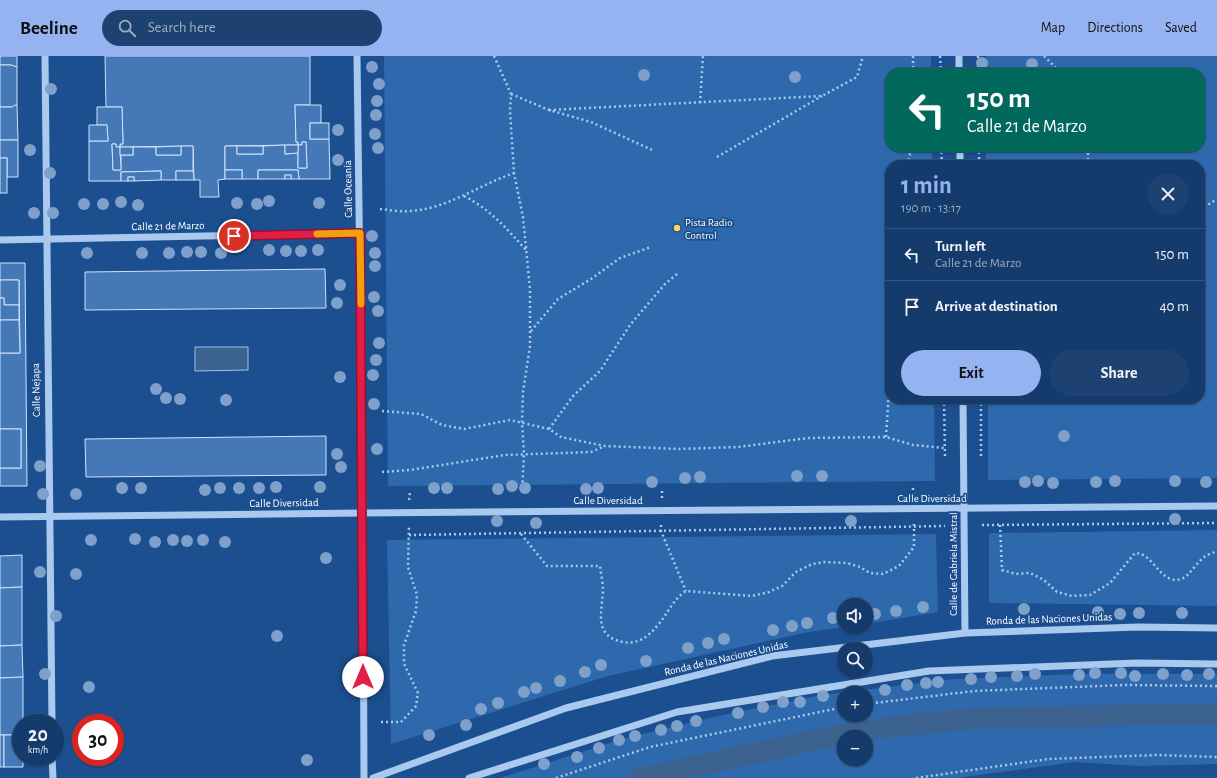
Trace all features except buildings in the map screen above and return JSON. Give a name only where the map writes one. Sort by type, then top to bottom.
[{"type":"street","name":"Calle Nejapa","points":[[45,56],[52,714]]},
{"type":"street","name":"Calle Oceanía","points":[[358,56],[363,513],[364,778]]},
{"type":"street","points":[[959,56],[959,68]]},
{"type":"street","name":"Calle 21 de Marzo","points":[[0,240],[360,233]]},
{"type":"street","name":"Calle de Gabriela Mistral","points":[[963,404],[965,633]]},
{"type":"street","name":"Calle Diversidad","points":[[0,517],[1217,506]]},
{"type":"street","name":"Ronda de las Naciones Unidas","points":[[373,778],[566,708],[772,656],[965,633],[1138,627],[1217,628]]},
{"type":"street","points":[[469,778],[677,712],[921,672],[1137,663],[1217,664]]},
{"type":"street","points":[[52,766],[53,778]]},
{"type":"path","points":[[494,56],[511,94],[510,111],[514,173],[523,217],[530,289],[530,346],[523,392],[522,423],[524,454],[522,491]]},
{"type":"path","points":[[700,103],[703,56]]},
{"type":"path","points":[[717,157],[857,77],[863,56]]},
{"type":"path","points":[[913,56],[913,68]]},
{"type":"path","points":[[940,56],[941,68]]},
{"type":"path","points":[[978,56],[978,68]]},
{"type":"path","points":[[1044,56],[1056,68]]},
{"type":"path","points":[[511,94],[549,110],[591,122],[652,150]]},
{"type":"path","points":[[549,110],[822,96]]},
{"type":"path","points":[[380,209],[415,211],[434,208],[464,196],[495,179],[514,173]]},
{"type":"path","points":[[464,196],[482,206],[503,224],[526,250]]},
{"type":"path","points":[[1205,207],[1217,199]]},
{"type":"path","points":[[530,332],[558,299],[591,279],[620,258],[651,247]]},
{"type":"path","points":[[549,429],[573,396],[600,371],[630,325],[665,284],[677,274]]},
{"type":"path","points":[[886,437],[888,404]]},
{"type":"path","points":[[944,404],[945,458]]},
{"type":"path","points":[[981,404],[981,456]]},
{"type":"path","points":[[382,412],[421,414],[442,425],[464,429],[510,420],[549,429],[561,437],[605,446],[679,449],[738,447],[808,438],[886,437],[913,445],[945,448]]},
{"type":"path","points":[[382,472],[410,470],[505,455],[591,452],[605,446]]},
{"type":"path","points":[[982,525],[1217,523]]},
{"type":"path","points":[[1000,525],[1002,570],[1016,574],[1030,573],[1044,580],[1057,592],[1072,596],[1090,595],[1110,583],[1135,553],[1142,553],[1148,557],[1168,578],[1180,580],[1188,575],[1193,567],[1210,553],[1217,552]]},
{"type":"path","points":[[381,722],[401,722],[416,706],[418,693],[404,664],[404,645],[416,611],[417,595],[408,567],[409,536],[945,526]]},
{"type":"path","points":[[521,534],[547,566],[600,566],[603,590],[600,614],[604,632],[614,640],[632,644],[644,638],[658,626],[677,597],[686,591],[752,596],[769,592],[782,586],[796,572],[812,564],[825,562],[847,563],[860,567],[870,574],[883,574],[899,566],[914,547],[914,527]]},
{"type":"path","points":[[661,531],[686,591]]},
{"type":"path","points":[[873,703],[974,691],[1124,685],[1217,686]]},
{"type":"path","points":[[556,778],[650,746],[837,708]]},
{"type":"path","points":[[916,778],[1048,759],[1157,755],[1217,757]]},
{"type":"shaded area","points":[[384,56],[931,56],[931,68],[885,68],[885,152],[932,152],[932,160],[885,160],[885,404],[934,404],[935,481],[388,486]]},
{"type":"shaded area","points":[[986,56],[1217,56],[1217,478],[988,480],[988,404],[1205,404],[1205,160],[986,160],[986,152],[1205,152],[1205,68],[986,68]]},
{"type":"shaded area","points":[[195,347],[248,347],[248,370],[195,371]]},
{"type":"shaded area","points":[[1217,530],[1217,606],[989,603],[989,533]]},
{"type":"shaded area","points":[[936,534],[938,612],[873,623],[873,598],[837,598],[837,628],[809,632],[608,676],[391,744],[387,540]]},
{"type":"shaded area","points":[[1077,674],[1217,674],[1217,764],[1138,766],[1075,762],[958,778],[500,778],[626,738],[718,716],[822,695],[837,693],[837,722],[873,722],[873,689],[954,679]]},
{"type":"waterway","points":[[640,778],[862,730],[977,718],[1217,714]]},
{"type":"slow traffic","points":[[317,234],[360,233],[361,304]]},
{"type":"place","name":"Pista Radio Control","points":[[677,228]]},
{"type":"route","points":[[234,236],[360,233],[363,677]]}]
